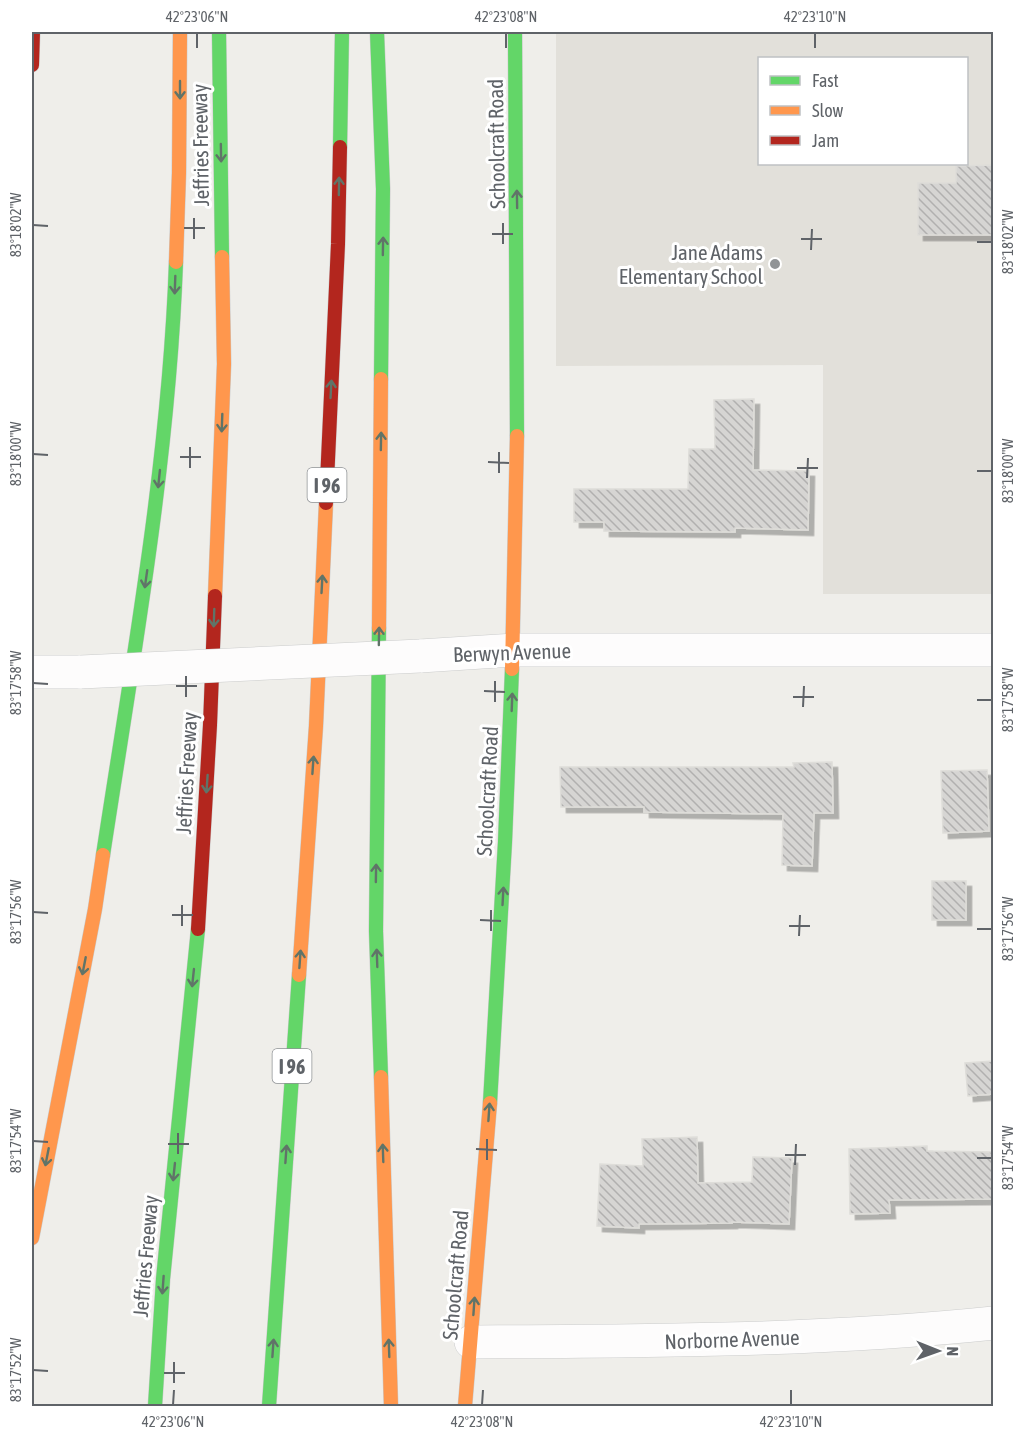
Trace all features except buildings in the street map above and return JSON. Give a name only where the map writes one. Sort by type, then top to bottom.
[{"type":"main road","points":[[32,65],[33,32]]},
{"type":"main road","points":[[32,1239],[95,909],[154,521],[173,339],[179,173],[180,32]]},
{"type":"main road","name":"Jeffries Freeway","points":[[155,1407],[164,1279],[196,945],[210,726],[224,364],[219,32]]},
{"type":"main road","name":"I 96","points":[[269,1407],[316,726],[338,244],[342,32]]},
{"type":"main road","points":[[377,32],[383,201],[376,931],[391,1407]]},
{"type":"main road","name":"Schoolcraft Road","points":[[465,1407],[497,1001],[514,650],[519,300],[515,32]]},
{"type":"street","name":"Berwyn Avenue","points":[[32,672],[81,672],[514,650],[993,650]]},
{"type":"street","name":"Norborne Avenue","points":[[471,1342],[691,1341],[908,1332],[993,1323]]},
{"type":"shaded area","name":"Jane Adams Elementary School","points":[[556,32],[993,32],[993,594],[823,594],[823,365],[556,366]]},
{"type":"traffic: fast","points":[[219,32],[222,257]]},
{"type":"traffic: fast","points":[[340,147],[342,32]]},
{"type":"traffic: fast","points":[[377,32],[383,189],[381,379]]},
{"type":"traffic: fast","points":[[515,32],[517,436]]},
{"type":"traffic: fast","points":[[103,855],[158,485],[172,337],[176,262]]},
{"type":"traffic: fast","points":[[379,628],[376,931],[381,1077]]},
{"type":"traffic: fast","points":[[490,1103],[512,669]]},
{"type":"traffic: fast","points":[[155,1406],[163,1279],[198,929]]},
{"type":"traffic: fast","points":[[269,1406],[299,975]]},
{"type":"traffic: slow","points":[[176,262],[180,32]]},
{"type":"traffic: slow","points":[[215,596],[224,364],[222,257]]},
{"type":"traffic: slow","points":[[379,628],[381,379]]},
{"type":"traffic: slow","points":[[512,669],[517,436]]},
{"type":"traffic: slow","points":[[299,975],[316,726],[326,503]]},
{"type":"traffic: slow","points":[[32,1238],[95,909],[103,855]]},
{"type":"traffic: slow","points":[[381,1077],[391,1406]]},
{"type":"traffic: slow","points":[[465,1406],[490,1103]]},
{"type":"traffic: jam","points":[[32,65],[33,32]]},
{"type":"traffic: jam","points":[[326,503],[338,244],[340,147]]},
{"type":"traffic: jam","points":[[198,929],[215,596]]},
{"type":"place","name":"Jane Adams Elementary School","points":[[775,264]]}]
